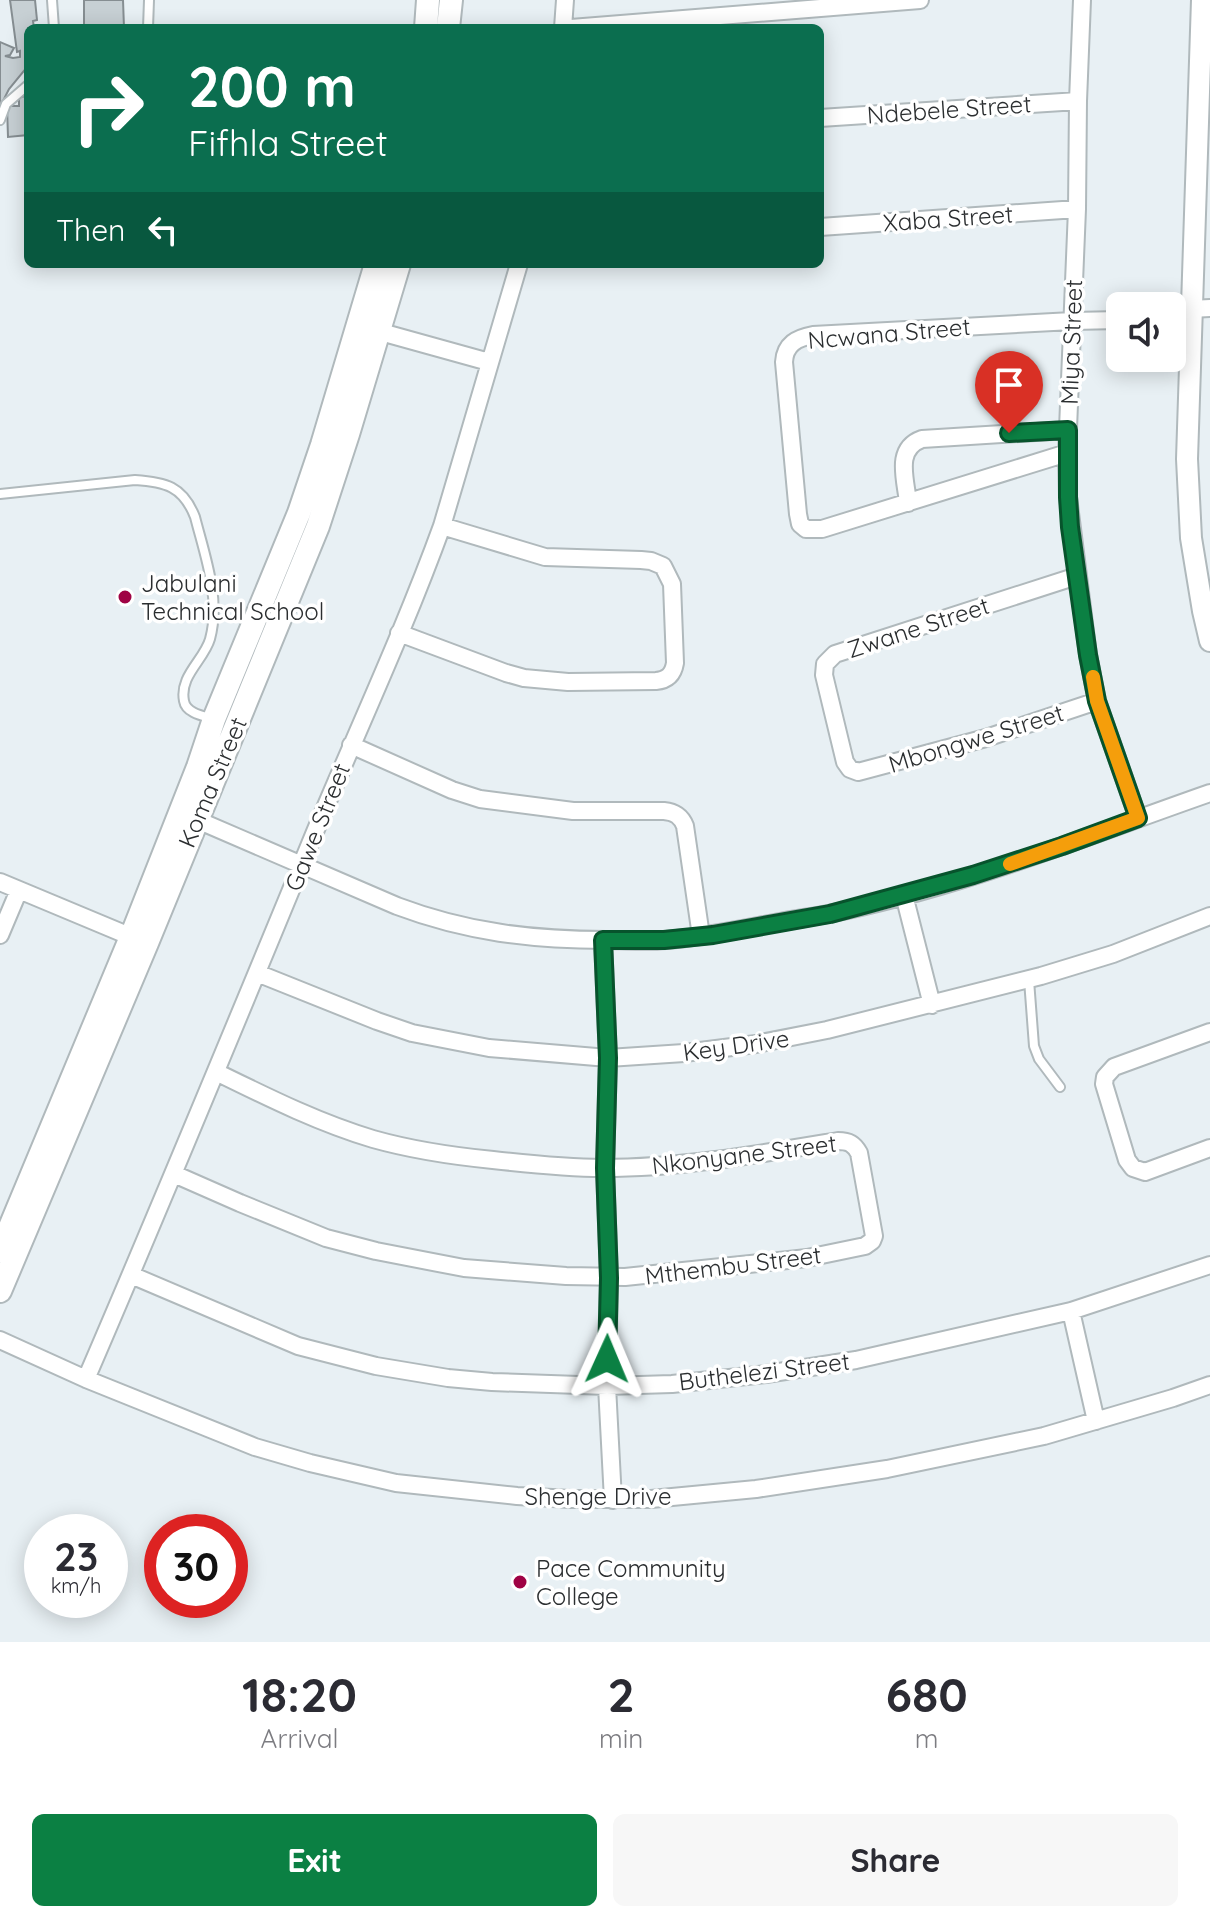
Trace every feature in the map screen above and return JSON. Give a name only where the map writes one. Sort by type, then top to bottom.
[{"type":"main road","points":[[426,24],[428,0]]},
{"type":"main road","points":[[448,24],[451,0]]},
{"type":"main road","name":"Koma Street","points":[[0,1291],[188,816],[236,724],[322,516],[348,434],[368,328],[376,268]]},
{"type":"main road","name":"Koma Street","points":[[188,816],[198,767],[214,719],[299,513],[368,328],[397,268]]},
{"type":"main road","name":"Koma Street","points":[[0,1251],[139,940]]},
{"type":"street","points":[[563,24],[565,0]]},
{"type":"street","points":[[621,24],[920,0]]},
{"type":"street","name":"Miya Street","points":[[1082,0],[1067,453],[1070,527],[1097,701],[1138,818]]},
{"type":"street","points":[[1202,0],[1187,459],[1196,571],[1210,641]]},
{"type":"street","name":"Ndebele Street","points":[[824,118],[1078,101]]},
{"type":"street","name":"Xaba Street","points":[[824,227],[1077,209]]},
{"type":"street","name":"Gawe Street","points":[[86,1379],[428,566],[518,268]]},
{"type":"street","name":"Ncwana Street","points":[[908,503],[822,529],[806,529],[799,520],[784,362],[786,351],[792,343],[813,335],[1106,320]]},
{"type":"street","points":[[368,328],[489,362]]},
{"type":"street","points":[[1067,453],[908,503],[904,457],[916,441],[1068,430]]},
{"type":"street","points":[[399,633],[506,673],[535,680],[656,681],[670,676],[675,663],[672,584],[663,566],[641,560],[545,557],[442,526]]},
{"type":"street","name":"Zwane Street","points":[[854,772],[845,762],[824,675],[824,667],[831,657],[1077,576]]},
{"type":"street","name":"Mbongwe Street","points":[[854,772],[869,771],[986,738],[1097,701]]},
{"type":"street","points":[[351,745],[452,790],[480,799],[573,811],[669,811],[676,814],[685,826],[701,936]]},
{"type":"street","points":[[188,816],[433,920],[493,933],[566,941],[664,940],[830,914],[904,895],[1019,861],[1210,793]]},
{"type":"street","points":[[0,882],[139,940]]},
{"type":"street","points":[[0,935],[19,890]]},
{"type":"street","points":[[904,895],[932,1005]]},
{"type":"street","name":"Key Drive","points":[[257,973],[412,1033],[489,1048],[608,1058],[756,1044],[827,1030],[1029,980],[1113,954],[1210,916]]},
{"type":"street","points":[[603,940],[608,1058],[605,1168],[609,1278],[607,1386],[613,1500]]},
{"type":"street","points":[[1210,1032],[1114,1067],[1104,1080],[1127,1160],[1133,1168],[1145,1172],[1210,1148]]},
{"type":"street","name":"Nkonyane Street","points":[[216,1072],[306,1114],[373,1139],[456,1157],[605,1168],[714,1159],[845,1141],[853,1144],[859,1153],[875,1233],[873,1239]]},
{"type":"street","name":"Mthembu Street","points":[[174,1174],[348,1245],[464,1268],[609,1278],[656,1275],[807,1258],[865,1246],[873,1239]]},
{"type":"street","name":"Buthelezi Street","points":[[131,1275],[298,1346],[376,1366],[448,1378],[607,1386],[672,1384],[856,1360],[1071,1311],[1210,1265]]},
{"type":"street","points":[[1071,1311],[1096,1421]]},
{"type":"street","name":"Shenge Drive","points":[[0,1340],[86,1379],[255,1447],[337,1470],[396,1483],[517,1496],[613,1500],[756,1489],[887,1469],[1044,1436],[1210,1385]]},
{"type":"lane","points":[[52,0],[54,24]]},
{"type":"lane","points":[[148,24],[149,0]]},
{"type":"lane","points":[[0,120],[6,104],[24,88]]},
{"type":"lane","points":[[0,494],[135,480],[156,481],[182,494],[195,517],[214,608],[210,639],[186,684],[184,702],[189,710],[236,724]]},
{"type":"lane","points":[[1029,980],[1034,1046],[1039,1059],[1060,1087]]},
{"type":"building","points":[[10,0],[35,0],[37,20],[33,24],[24,24],[24,71],[2,103],[0,42],[14,48],[10,55],[5,56],[20,57],[20,51],[17,52]]},
{"type":"building","points":[[84,0],[123,0],[124,24],[84,24]]},
{"type":"building","points":[[24,96],[24,135],[8,137],[7,106],[19,106],[19,97]]},
{"type":"slow traffic","points":[[1010,864],[1138,818],[1097,701],[1093,677]]},
{"type":"place","name":"Jabulani Technical School","points":[[125,597]]},
{"type":"place","name":"Pace Community College","points":[[520,1582]]},
{"type":"route","points":[[607,1359],[609,1278],[605,1168],[608,1058],[603,940],[664,940],[713,935],[830,914],[973,875],[1138,818],[1097,701],[1088,655],[1070,527],[1068,430],[1009,433]]}]
